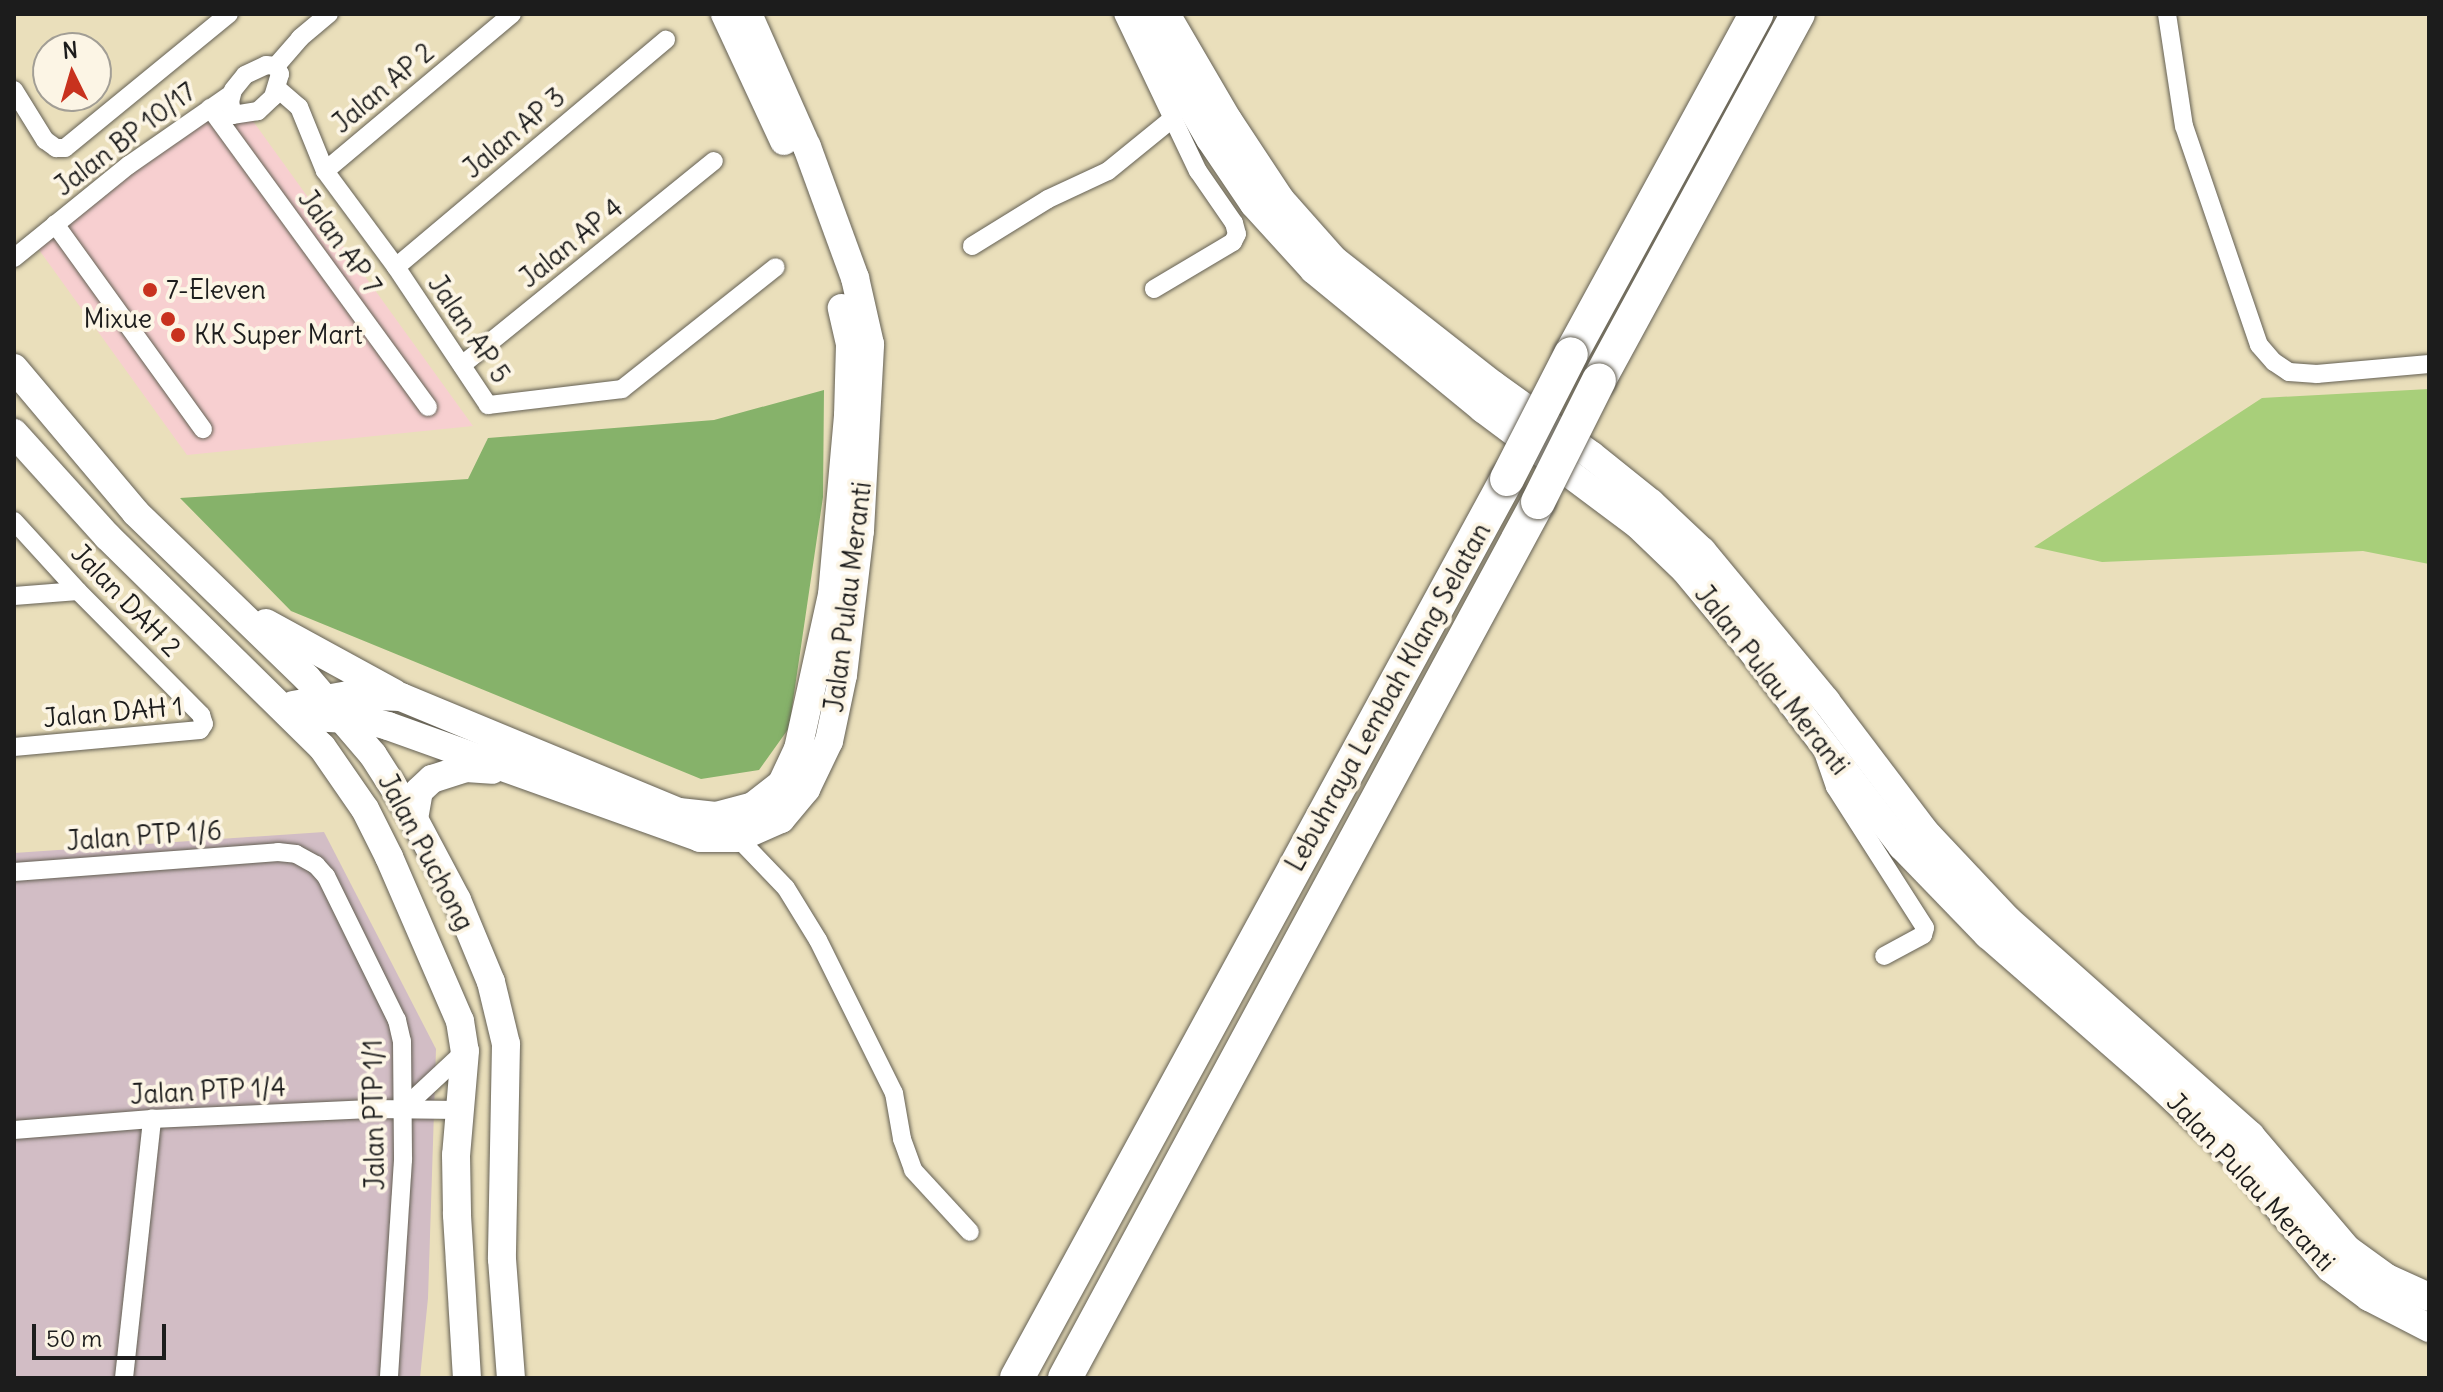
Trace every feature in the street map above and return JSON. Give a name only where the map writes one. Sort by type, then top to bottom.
[{"type":"highway","name":"Lebuhraya Lembah Klang Selatan","points":[[1017,1378],[1507,479],[1571,354],[1756,14]]},
{"type":"highway","name":"Lebuhraya Lembah Klang Selatan","points":[[1065,1378],[1798,14]]},
{"type":"main road","name":"Jalan Pulau Meranti","points":[[288,711],[331,709],[371,694],[401,697],[679,812],[716,816],[753,806],[782,783],[798,749],[832,595],[840,530],[850,344],[837,283],[788,149],[725,14]]},
{"type":"main road","name":"Jalan Pulau Meranti","points":[[331,709],[388,726],[700,838],[738,838],[781,819],[806,789],[829,741],[843,675],[860,531],[870,344],[855,278],[807,147],[748,14]]},
{"type":"main road","name":"Jalan Pulau Meranti","points":[[1138,14],[1210,139],[1254,204],[1314,270],[1483,409],[1637,524],[1685,570],[1902,846],[1988,935],[2154,1080],[2234,1155],[2330,1268],[2369,1297],[2429,1328]]},
{"type":"main road","name":"Jalan Pulau Meranti","points":[[1166,14],[1228,120],[1280,199],[1334,260],[1492,384],[1615,474],[1702,551],[1826,701],[1926,833],[2008,920],[2250,1135],[2347,1249],[2387,1278],[2429,1297]]},
{"type":"main road","name":"Jalan Puchong","points":[[14,368],[136,513],[237,607],[373,755],[414,819],[457,900],[495,996],[506,1044],[502,1259],[511,1378]]},
{"type":"main road","name":"Jalan Puchong","points":[[14,433],[107,536],[288,711],[343,774],[377,833],[449,992],[460,1021],[465,1051],[456,1155],[467,1378]]},
{"type":"main road","points":[[237,607],[401,697]]},
{"type":"main road","points":[[414,819],[419,791],[446,773],[485,769],[529,776]]},
{"type":"main road","points":[[461,1110],[483,1115],[493,1124],[504,1143]]},
{"type":"street","points":[[14,90],[45,140],[56,148],[65,148],[229,14]]},
{"type":"street","points":[[278,89],[280,74],[276,66],[300,38],[329,14]]},
{"type":"street","name":"Jalan AP 2","points":[[325,171],[512,14]]},
{"type":"street","points":[[1123,14],[1198,171],[1234,223],[1237,234],[1233,242],[1154,289]]},
{"type":"street","points":[[2167,14],[2184,126],[2259,345],[2274,362],[2289,372],[2317,374],[2429,364]]},
{"type":"street","name":"Jalan AP 3","points":[[396,267],[666,40]]},
{"type":"street","name":"Jalan BP 10/17","points":[[14,258],[55,224],[231,94],[245,75],[256,68],[276,66]]},
{"type":"street","name":"Jalan BP 10/17","points":[[231,94],[233,115],[248,115],[265,105],[278,89]]},
{"type":"street","name":"Jalan AP 5","points":[[278,89],[299,107],[325,171],[396,267],[488,405],[622,389],[776,267]]},
{"type":"street","name":"Jalan AP 7","points":[[210,108],[428,407]]},
{"type":"street","points":[[972,246],[1048,199],[1108,171],[1172,119]]},
{"type":"street","name":"Jalan AP 4","points":[[462,365],[714,161]]},
{"type":"street","points":[[55,224],[203,429]]},
{"type":"street","name":"Jalan DAH 2","points":[[14,521],[78,591],[201,715]]},
{"type":"street","points":[[14,596],[78,591]]},
{"type":"street","name":"Jalan DAH 1","points":[[14,747],[200,730],[204,724],[201,715]]},
{"type":"street","points":[[1821,742],[1835,787],[1925,928],[1923,935],[1884,956]]},
{"type":"street","points":[[738,838],[786,888],[818,940],[894,1093],[902,1139],[913,1170],[970,1232]]},
{"type":"street","name":"Jalan PTP 1/6","points":[[14,872],[278,852]]},
{"type":"street","name":"Jalan PTP 1/1","points":[[278,852],[296,854],[316,865],[326,876],[384,994],[402,1041],[404,1108],[389,1378]]},
{"type":"street","points":[[404,1108],[430,1087],[465,1051]]},
{"type":"street","name":"Jalan PTP 1/4","points":[[14,1130],[152,1119],[404,1108],[461,1110]]},
{"type":"street","points":[[124,1378],[152,1119]]},
{"type":"shaded area","points":[[232,92],[473,426],[187,455],[37,247]]},
{"type":"shaded area","points":[[324,832],[436,1049],[428,1298],[420,1378],[14,1378],[14,853]]},
{"type":"green space","points":[[2429,389],[2429,564],[2363,551],[2102,562],[2034,547],[2262,398]]},
{"type":"green space","points":[[824,390],[823,497],[789,728],[759,770],[701,779],[291,611],[180,498],[468,479],[488,438],[714,420]]},
{"type":"place","name":"7-Eleven","points":[[150,290]]},
{"type":"place","name":"Mixue","points":[[168,319]]},
{"type":"place","name":"KK Super Mart","points":[[178,335]]}]
